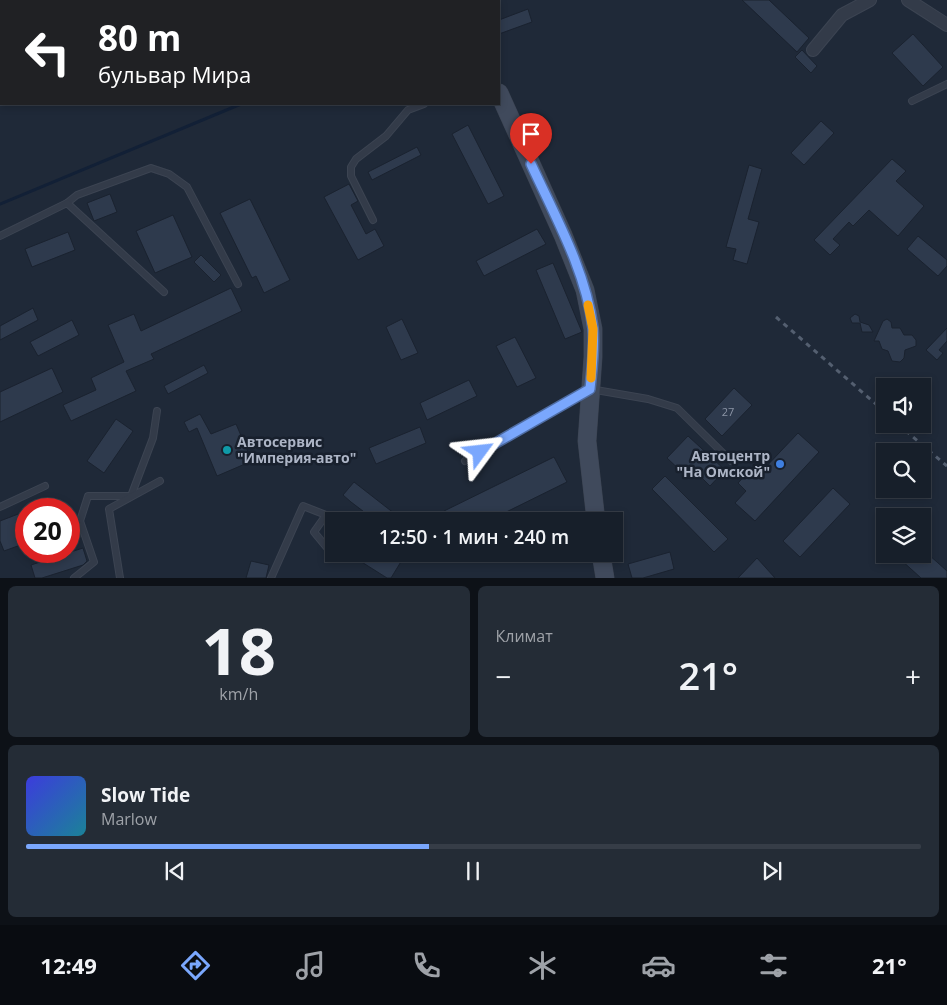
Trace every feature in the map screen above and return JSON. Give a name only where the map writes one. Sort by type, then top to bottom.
[{"type":"street","points":[[813,50],[842,15],[870,0]]},
{"type":"street","points":[[908,0],[947,25]]},
{"type":"street","points":[[500,95],[564,235],[585,290],[593,329],[586,441],[595,512]]},
{"type":"street","points":[[602,562],[605,578]]},
{"type":"lane","points":[[912,101],[947,84]]},
{"type":"lane","points":[[373,220],[351,176],[352,167],[356,159],[386,136],[408,110],[421,105]]},
{"type":"lane","points":[[0,236],[77,195],[151,168],[169,174],[187,187],[238,284]]},
{"type":"lane","points":[[67,202],[164,292]]},
{"type":"lane","points":[[465,461],[590,389],[648,399],[677,408],[731,461]]},
{"type":"lane","points":[[131,496],[153,438],[157,411]]},
{"type":"lane","points":[[120,578],[109,509],[160,481]]},
{"type":"lane","points":[[0,507],[45,486]]},
{"type":"lane","points":[[74,578],[94,562],[80,521],[88,496],[131,496]]},
{"type":"lane","points":[[271,578],[303,506],[325,515]]},
{"type":"lane","points":[[325,516],[314,532],[325,546]]},
{"type":"building","points":[[742,0],[769,0],[809,38],[797,52]]},
{"type":"building","points":[[528,9],[532,22],[500,34],[500,20]]},
{"type":"building","points":[[913,34],[943,67],[923,86],[892,53]]},
{"type":"building","points":[[802,50],[817,66],[811,73],[795,57]]},
{"type":"building","points":[[821,121],[834,133],[804,165],[791,153]]},
{"type":"building","points":[[468,125],[504,196],[488,204],[452,134]]},
{"type":"building","points":[[417,147],[421,155],[372,180],[368,172]]},
{"type":"building","points":[[892,159],[906,171],[896,181],[924,206],[898,236],[869,210],[853,226],[849,222],[833,239],[840,245],[830,255],[814,240]]},
{"type":"building","points":[[749,165],[762,169],[748,219],[759,222],[747,264],[733,260],[736,249],[726,247]]},
{"type":"building","points":[[349,184],[358,201],[351,205],[366,234],[375,229],[384,246],[358,260],[324,197]]},
{"type":"building","points":[[110,194],[117,212],[94,221],[87,203]]},
{"type":"building","points":[[250,199],[290,280],[264,293],[256,276],[252,278],[220,213]]},
{"type":"building","points":[[173,215],[192,257],[155,273],[136,231]]},
{"type":"building","points":[[537,229],[546,244],[484,276],[476,261]]},
{"type":"building","points":[[68,232],[75,250],[32,267],[25,249]]},
{"type":"building","points":[[918,236],[947,260],[947,266],[938,276],[907,249]]},
{"type":"building","points":[[201,255],[221,275],[214,282],[194,262]]},
{"type":"building","points":[[553,263],[582,332],[565,339],[536,270]]},
{"type":"building","points":[[231,288],[242,311],[151,354],[154,359],[126,371],[136,391],[71,421],[63,405],[96,390],[91,378],[124,362],[108,325],[134,314],[141,331]]},
{"type":"building","points":[[33,308],[38,320],[0,340],[0,326]]},
{"type":"building","points":[[855,314],[859,316],[860,322],[869,325],[873,332],[862,332],[860,323],[852,323],[850,318]]},
{"type":"building","points":[[402,319],[418,353],[401,360],[386,327]]},
{"type":"building","points":[[887,319],[891,322],[892,328],[900,328],[904,335],[912,335],[916,340],[916,346],[905,350],[904,358],[900,362],[892,361],[888,351],[882,349],[879,341],[874,341],[883,321]]},
{"type":"building","points":[[72,320],[79,335],[38,356],[30,342]]},
{"type":"building","points":[[947,328],[947,341],[939,350],[943,353],[937,360],[926,350]]},
{"type":"building","points":[[515,337],[536,378],[517,387],[496,346]]},
{"type":"building","points":[[204,365],[208,373],[168,394],[164,386]]},
{"type":"building","points":[[52,368],[63,392],[0,422],[0,392]]},
{"type":"building","points":[[469,380],[477,396],[427,420],[420,403]]},
{"type":"building","points":[[734,388],[752,405],[722,436],[705,419]]},
{"type":"building","name":"Автосервис \"Империя-авто\"","points":[[200,414],[211,434],[236,424],[252,461],[217,476],[197,428],[189,432],[184,422]]},
{"type":"building","points":[[116,419],[133,431],[104,473],[87,461]]},
{"type":"building","points":[[420,427],[426,443],[376,464],[369,448]]},
{"type":"building","points":[[798,433],[819,452],[755,521],[735,503],[746,491],[738,483],[755,465],[762,471]]},
{"type":"building","points":[[688,436],[725,470],[710,486],[691,467],[684,474],[667,458]]},
{"type":"building","points":[[554,457],[567,482],[506,512],[444,511]]},
{"type":"building","points":[[665,476],[728,539],[714,552],[652,489]]},
{"type":"building","points":[[354,482],[392,512],[364,512],[343,495]]},
{"type":"building","points":[[833,488],[850,504],[800,557],[783,541]]},
{"type":"building","points":[[15,515],[15,547],[4,551],[0,541],[0,521]]},
{"type":"building","points":[[83,548],[87,561],[83,565],[42,578],[35,578],[31,565],[37,563],[80,563],[80,549]]},
{"type":"building","points":[[670,552],[674,569],[643,578],[632,578],[628,564]]},
{"type":"building","points":[[931,557],[947,571],[947,578],[921,578],[904,563],[931,563]]},
{"type":"building","points":[[757,558],[775,578],[738,578]]},
{"type":"building","points":[[251,561],[269,565],[266,578],[246,578]]},
{"type":"building","points":[[362,562],[401,562],[391,578],[387,578]]},
{"type":"waterway","points":[[0,204],[239,105]]},
{"type":"railway","points":[[776,317],[876,404]]},
{"type":"railway","points":[[908,433],[947,466]]},
{"type":"slow traffic","points":[[588,305],[593,329],[591,378]]},
{"type":"place","name":"Автосервис \"Империя-авто\"","points":[[227,450]]},
{"type":"place","name":"Автоцентр \"На Омской\"","points":[[780,464]]},
{"type":"route","points":[[480,452],[590,389],[593,329],[585,290],[564,235],[531,164]]}]
